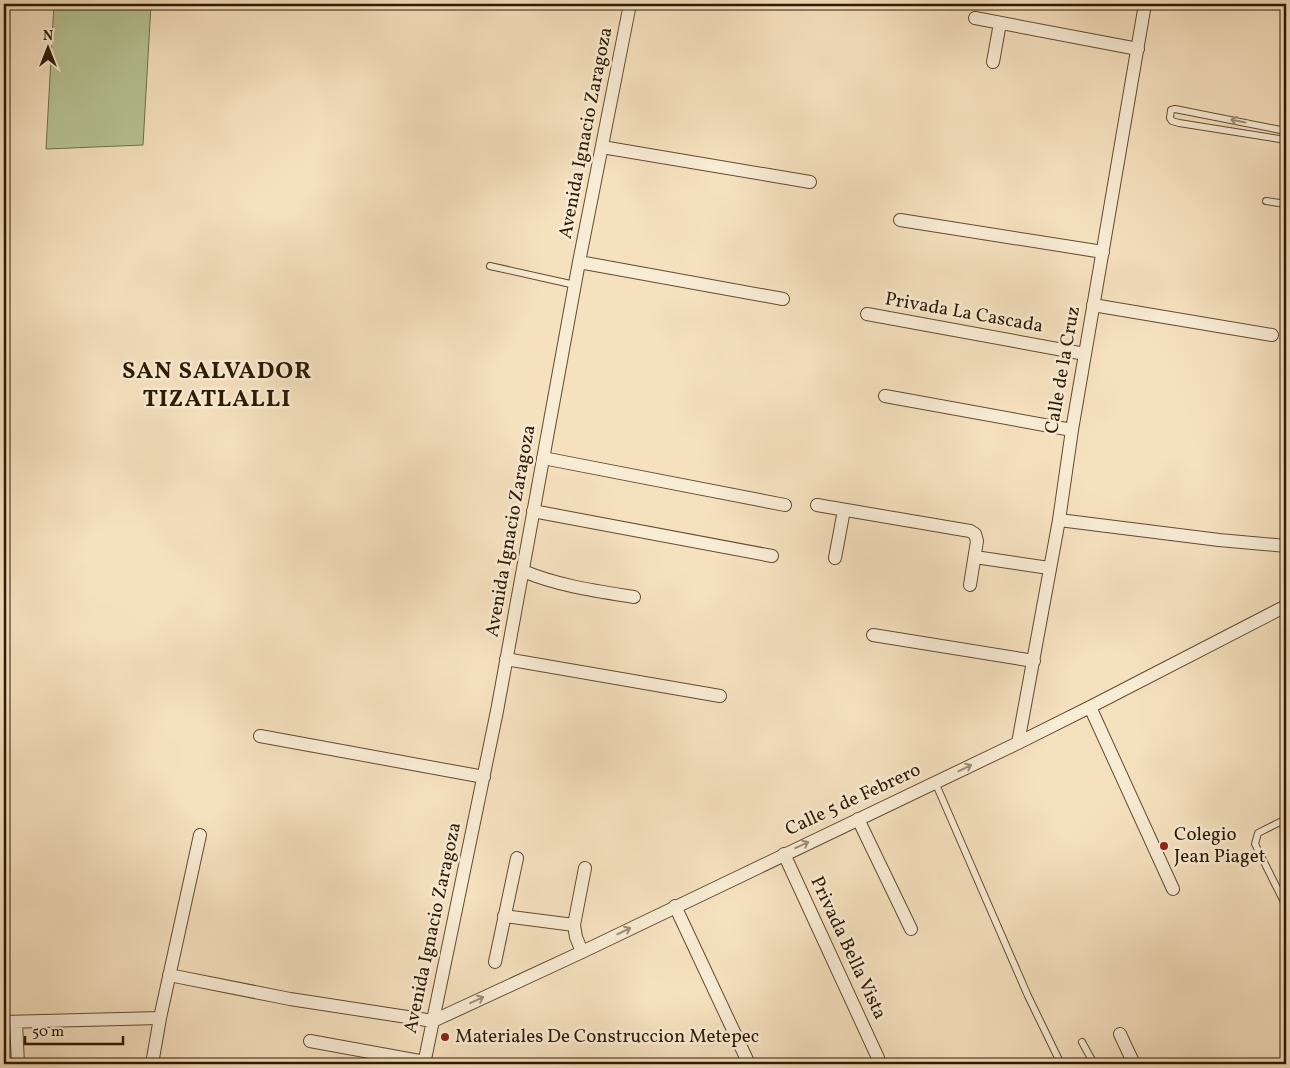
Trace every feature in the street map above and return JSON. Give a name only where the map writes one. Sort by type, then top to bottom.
[{"type":"street","name":"Avenida Ignacio Zaragoza","points":[[425,1063],[484,777],[579,262],[630,4]]},
{"type":"street","name":"Calle de la Cruz","points":[[1018,743],[1034,660],[1048,568],[1059,520],[1072,430],[1145,4]]},
{"type":"street","points":[[975,18],[1138,49]]},
{"type":"street","points":[[993,62],[1000,23]]},
{"type":"street","points":[[602,147],[810,182]]},
{"type":"street","points":[[900,220],[1103,252]]},
{"type":"street","points":[[579,262],[783,299]]},
{"type":"street","points":[[1093,305],[1272,335]]},
{"type":"street","name":"Privada La Cascada","points":[[867,314],[1085,354]]},
{"type":"street","points":[[885,396],[1072,430]]},
{"type":"street","points":[[543,458],[785,505]]},
{"type":"street","points":[[817,505],[970,531],[975,534],[976,538],[970,585]]},
{"type":"street","points":[[835,558],[844,510]]},
{"type":"street","points":[[534,511],[772,556]]},
{"type":"street","points":[[1059,520],[1219,540],[1286,546]]},
{"type":"street","points":[[974,558],[1048,568]]},
{"type":"street","points":[[523,571],[544,580],[583,589],[634,597]]},
{"type":"street","name":"Calle 5 de Febrero","points":[[433,1021],[582,952],[1018,743],[1286,606]]},
{"type":"street","points":[[873,635],[1034,660]]},
{"type":"street","points":[[506,660],[720,696]]},
{"type":"street","points":[[1090,707],[1173,889]]},
{"type":"street","points":[[260,736],[484,777]]},
{"type":"street","points":[[858,819],[911,929]]},
{"type":"street","points":[[152,1064],[169,975],[200,835]]},
{"type":"street","name":"Privada Bella Vista","points":[[784,854],[878,1058]]},
{"type":"street","points":[[495,962],[517,858]]},
{"type":"street","points":[[582,952],[574,925],[585,868]]},
{"type":"street","points":[[675,906],[749,1064]]},
{"type":"street","points":[[504,916],[574,925]]},
{"type":"street","points":[[169,975],[290,998],[433,1021]]},
{"type":"street","points":[[18,1064],[10,1022],[160,1018]]},
{"type":"street","points":[[1120,1034],[1134,1064]]},
{"type":"street","points":[[310,1041],[425,1063]]},
{"type":"lane","points":[[1286,131],[1175,109],[1171,110],[1170,118],[1172,121],[1286,140]]},
{"type":"lane","points":[[1266,201],[1286,204]]},
{"type":"lane","points":[[490,266],[575,285]]},
{"type":"lane","points":[[935,782],[1028,996],[1061,1064]]},
{"type":"lane","points":[[1286,819],[1258,833],[1255,844],[1286,906]]},
{"type":"lane","points":[[1082,1042],[1094,1064]]},
{"type":"green space","points":[[54,4],[151,4],[143,145],[46,149]]},
{"type":"place","name":"Colegio Jean Piaget","points":[[1164,846]]},
{"type":"place","name":"Materiales De Construccion Metepec","points":[[445,1037]]},
{"type":"district","name":"SAN SALVADOR TIZATLALLI","points":[[217,386]]}]
